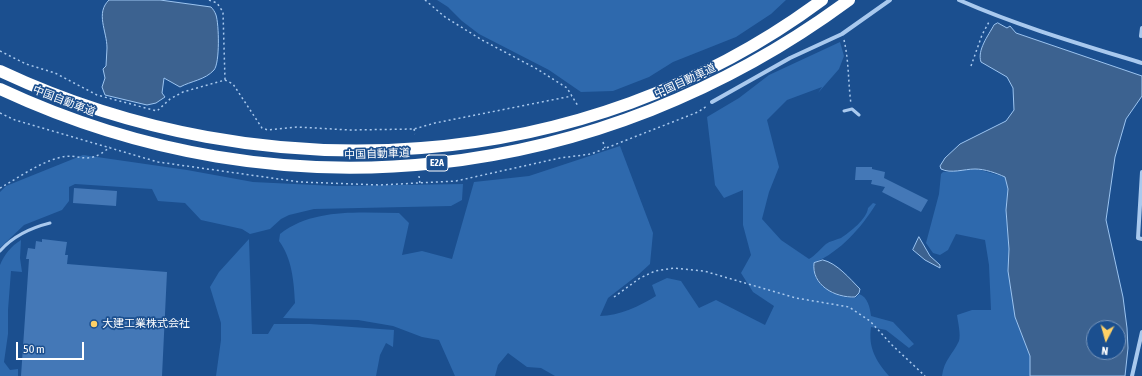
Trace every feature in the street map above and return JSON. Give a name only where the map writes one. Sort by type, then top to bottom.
[{"type":"highway","name":"中国自動車道","points":[[0,71],[67,100],[118,117],[165,130],[215,140],[313,151],[405,150],[502,138],[548,128],[640,98],[722,61],[765,38],[822,0]]},
{"type":"highway","name":"中国自動車道","points":[[0,89],[67,117],[114,133],[212,156],[262,163],[312,167],[385,167],[456,161],[549,144],[645,114],[706,87],[778,48],[849,0]]},
{"type":"street","points":[[712,102],[790,58],[842,34],[890,0]]},
{"type":"street","points":[[959,0],[993,15],[1142,63]]},
{"type":"street","points":[[1141,36],[1142,28]]},
{"type":"street","points":[[1142,172],[1138,238],[1142,239]]},
{"type":"street","points":[[1132,376],[1142,332]]},
{"type":"lane","points":[[844,111],[852,109],[859,115]]},
{"type":"lane","points":[[0,251],[17,235],[34,227],[50,223]]},
{"type":"path","points":[[208,0],[217,2],[223,12],[225,80]]},
{"type":"path","points":[[425,0],[445,17],[482,40],[536,69],[567,88],[578,106]]},
{"type":"path","points":[[971,66],[982,35],[993,15]]},
{"type":"path","points":[[842,34],[848,57],[848,85],[852,109]]},
{"type":"path","points":[[0,51],[26,64],[55,73],[97,95],[157,111],[170,100],[183,92],[225,80],[233,84],[262,128],[268,130],[297,127],[350,130],[414,129],[436,123],[572,96]]},
{"type":"path","points":[[414,129],[415,134]]},
{"type":"path","points":[[603,142],[605,148]]},
{"type":"path","points":[[0,188],[49,161],[60,157],[94,159],[110,148]]},
{"type":"path","points":[[419,176],[420,184]]},
{"type":"path","points":[[614,297],[640,278],[650,273],[674,268],[704,271],[796,298],[849,308],[870,321],[892,345],[925,376]]},
{"type":"shaded area","points":[[109,0],[160,0],[211,7],[216,15],[218,35],[218,52],[214,70],[202,78],[180,87],[164,78],[162,93],[165,97],[156,103],[147,105],[105,95],[102,87],[105,78],[103,69],[106,66],[107,42],[102,16],[105,5]]},
{"type":"shaded area","points":[[437,0],[786,0],[771,14],[736,37],[673,62],[649,77],[613,91],[581,92],[549,70],[479,34],[462,21],[448,7]]},
{"type":"shaded area","points":[[998,23],[1007,28],[1010,26],[1016,33],[1142,76],[1142,96],[1126,119],[1115,157],[1106,220],[1123,297],[1126,320],[1086,320],[1086,360],[1126,360],[1126,320],[1128,348],[1125,376],[1030,376],[1030,356],[1015,317],[1008,271],[1009,249],[1006,210],[1008,189],[1005,177],[979,169],[953,171],[941,169],[940,166],[945,158],[960,144],[1006,121],[1014,110],[1013,88],[1007,77],[981,62],[980,53],[986,38],[994,25]]},
{"type":"shaded area","points":[[840,42],[844,56],[839,69],[818,93],[822,87],[787,100],[767,120],[779,167],[769,192],[762,219],[781,240],[809,259],[826,244],[841,238],[853,229],[865,216],[868,208],[873,203],[876,204],[864,222],[850,238],[833,252],[814,263],[814,271],[820,284],[832,293],[840,296],[855,298],[859,294],[862,295],[868,303],[871,316],[893,322],[914,344],[909,348],[886,330],[871,327],[870,335],[874,354],[880,365],[889,376],[555,376],[541,368],[527,367],[508,353],[498,365],[495,376],[455,376],[439,340],[422,337],[393,326],[358,320],[283,318],[295,303],[290,263],[279,241],[280,234],[293,226],[307,220],[337,214],[399,213],[409,223],[402,255],[422,251],[452,259],[474,182],[529,176],[620,146],[653,233],[650,264],[608,298],[600,316],[607,316],[622,312],[650,300],[656,296],[652,285],[667,278],[681,281],[699,308],[716,300],[765,325],[774,306],[753,292],[741,273],[751,255],[743,225],[743,190],[724,198],[715,185],[707,117],[739,98],[769,75]]},
{"type":"shaded area","points":[[83,155],[187,170],[253,182],[336,186],[463,184],[462,200],[451,206],[314,209],[289,215],[281,219],[270,229],[250,234],[242,229],[201,220],[185,203],[158,201],[152,189],[75,184],[69,187],[69,201],[62,210],[24,225],[0,248],[0,192],[6,186]]},
{"type":"shaded area","points":[[977,169],[1005,177],[1008,189],[1006,210],[1009,249],[1008,270],[1015,317],[1030,356],[1030,376],[942,376],[947,361],[957,346],[960,338],[957,315],[972,310],[991,310],[989,265],[985,240],[956,234],[948,250],[940,255],[933,253],[926,243],[939,194],[941,174],[943,172]]},
{"type":"shaded area","points":[[919,237],[930,256],[940,265],[940,268],[925,260],[913,250]]},
{"type":"shaded area","points":[[249,239],[252,334],[268,334],[274,324],[310,324],[394,330],[393,347],[386,343],[380,355],[376,376],[216,376],[221,340],[221,323],[210,287],[219,272]]},
{"type":"shaded area","points":[[21,240],[20,258],[22,272],[11,271],[8,334],[4,362],[10,370],[18,369],[18,376],[0,376],[0,265],[8,251]]},
{"type":"shaded area","points":[[823,260],[833,264],[848,276],[860,289],[859,293],[855,297],[840,295],[826,289],[820,284],[814,271],[814,263]]},
{"type":"building","points":[[856,167],[872,167],[872,169],[885,172],[884,178],[928,200],[921,212],[882,192],[885,187],[871,184],[872,180],[855,180]]},
{"type":"building","points":[[74,188],[117,191],[116,206],[73,203]]},
{"type":"building","name":"大建工業株式会社","points":[[42,239],[67,242],[65,255],[68,255],[67,264],[167,272],[162,376],[21,376],[29,259],[26,259],[28,248],[35,249],[36,241],[42,242]]},
{"type":"place","name":"大建工業株式会社","points":[[94,324]]}]
